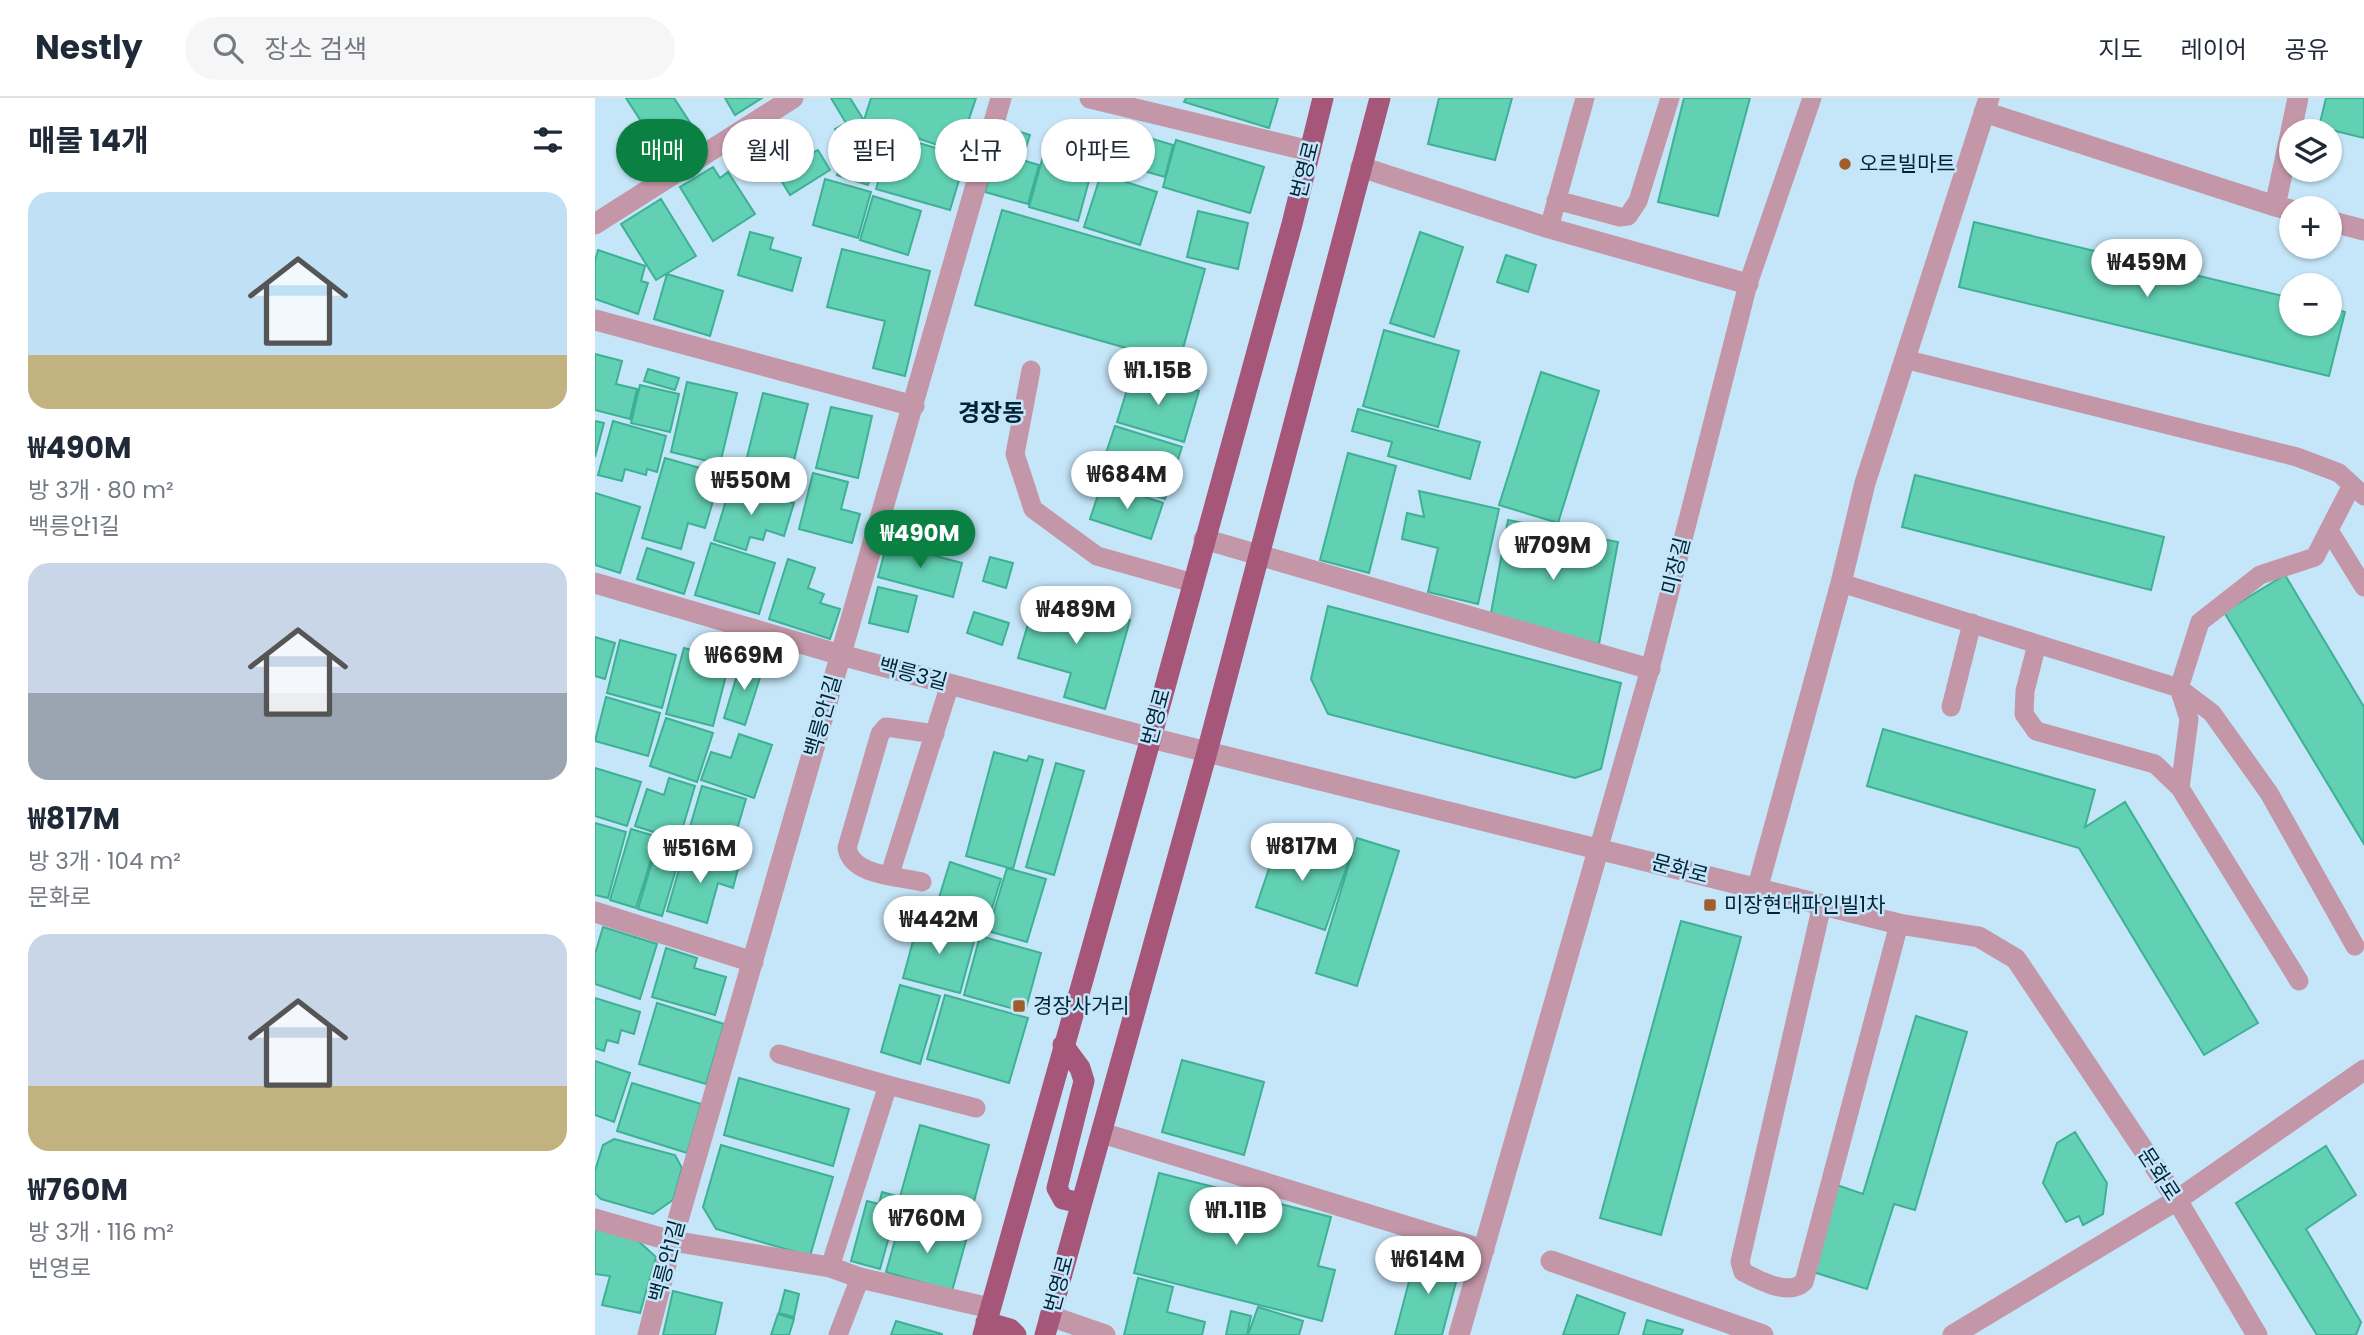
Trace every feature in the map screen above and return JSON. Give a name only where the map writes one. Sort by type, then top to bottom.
[{"type":"main road","name":"번영로","points":[[986,1322],[1151,738],[1324,98]]},
{"type":"main road","name":"번영로","points":[[1048,1326],[1207,752],[1257,553],[1380,98]]},
{"type":"main road","points":[[1063,1045],[1080,1068],[1084,1082],[1057,1188],[1063,1199],[1081,1203]]},
{"type":"main road","points":[[986,1322],[1010,1329],[1016,1335]]},
{"type":"street","points":[[595,224],[793,98]]},
{"type":"street","name":"백릉안1길","points":[[648,1335],[672,1241],[914,406],[1000,98]]},
{"type":"street","points":[[1090,98],[1310,151]]},
{"type":"street","points":[[2294,119],[2298,98]]},
{"type":"street","points":[[1757,890],[1841,583],[1865,483],[1987,105],[2279,207]]},
{"type":"street","points":[[1361,167],[1549,228],[1748,284]]},
{"type":"street","points":[[2342,224],[2364,230]]},
{"type":"street","points":[[595,320],[914,406]]},
{"type":"street","points":[[1204,539],[1650,669]]},
{"type":"street","name":"백릉3길","points":[[595,583],[841,655],[1151,738]]},
{"type":"street","name":"문화로","points":[[1151,738],[1599,848],[1757,890],[1899,924],[1979,937],[2016,959],[2177,1200],[2257,1335]]},
{"type":"street","points":[[1459,1335],[1599,848]]},
{"type":"street","points":[[595,912],[753,962]]},
{"type":"street","points":[[1953,1335],[2177,1200],[2364,1070]]},
{"type":"street","points":[[1101,1133],[1484,1250]]},
{"type":"street","points":[[595,1219],[672,1241],[830,1267],[986,1322]]},
{"type":"street","points":[[1551,1261],[1763,1335]]},
{"type":"street","points":[[1048,1326],[1105,1335]]},
{"type":"lane","points":[[1549,228],[1585,98]]},
{"type":"lane","points":[[1556,200],[1620,217],[1628,216],[1639,201],[1670,98]]},
{"type":"lane","name":"미장길","points":[[1599,848],[1650,669],[1748,284],[1812,98]]},
{"type":"lane","points":[[1904,359],[2297,457],[2340,473],[2358,491],[2315,557],[2260,575],[2200,622],[2179,688],[2189,719],[2180,788]]},
{"type":"lane","points":[[1031,370],[1015,454],[1033,509],[1097,556],[1193,583]]},
{"type":"lane","points":[[2330,531],[2364,587]]},
{"type":"lane","points":[[1841,583],[2179,688],[2212,713],[2269,793],[2355,946]]},
{"type":"lane","points":[[1951,707],[1972,623]]},
{"type":"lane","points":[[2037,644],[2025,691],[2024,714],[2036,731],[2155,764],[2180,788],[2299,981]]},
{"type":"lane","points":[[890,874],[950,684]]},
{"type":"lane","points":[[922,882],[856,867],[847,848],[880,734],[886,727],[935,734]]},
{"type":"lane","points":[[1822,905],[1740,1262],[1743,1272],[1788,1289],[1798,1287],[1804,1282],[1899,924]]},
{"type":"lane","points":[[779,1054],[976,1108]]},
{"type":"lane","points":[[830,1267],[888,1085]]},
{"type":"lane","points":[[838,1335],[860,1278]]},
{"type":"building","points":[[626,98],[674,98],[688,119],[640,119]]},
{"type":"building","points":[[725,98],[762,98],[735,115]]},
{"type":"building","points":[[831,98],[850,98],[863,119],[844,119]]},
{"type":"building","points":[[871,98],[976,98],[969,119],[935,119],[935,144],[921,139],[921,119],[864,119]]},
{"type":"building","points":[[1186,98],[1278,98],[1269,128],[1184,102]]},
{"type":"building","points":[[1439,98],[1512,98],[1495,160],[1428,144]]},
{"type":"building","points":[[1684,98],[1750,98],[1718,216],[1658,202]]},
{"type":"building","points":[[2326,98],[2364,98],[2364,138],[2342,133],[2342,119],[2321,119]]},
{"type":"building","points":[[1155,140],[1173,145],[1165,177],[1155,174]]},
{"type":"building","points":[[1176,140],[1264,167],[1250,213],[1163,187]]},
{"type":"building","points":[[921,144],[935,148],[935,182],[958,182],[950,210],[876,189],[878,182],[921,182]]},
{"type":"building","points":[[818,150],[828,171],[814,180],[814,152]]},
{"type":"building","points":[[1027,161],[1039,165],[1028,204],[985,192],[988,182],[1027,182]]},
{"type":"building","points":[[1041,164],[1041,182],[1089,182],[1078,221],[1029,207]]},
{"type":"building","points":[[713,167],[720,178],[722,176],[722,182],[734,182],[755,214],[713,241],[680,187],[688,182],[708,182],[708,170]]},
{"type":"building","points":[[825,179],[871,192],[858,238],[813,225]]},
{"type":"building","points":[[782,182],[811,182],[790,195]]},
{"type":"building","points":[[1098,182],[1126,182],[1157,192],[1140,245],[1084,227]]},
{"type":"building","points":[[873,196],[921,211],[908,255],[860,240]]},
{"type":"building","points":[[661,199],[696,256],[656,280],[621,224]]},
{"type":"building","points":[[1002,210],[1205,269],[1179,363],[975,305]]},
{"type":"building","points":[[1198,211],[1248,223],[1238,269],[1187,257]]},
{"type":"building","points":[[1974,222],[2279,295],[2279,336],[2339,336],[2329,376],[1959,287]]},
{"type":"building","points":[[750,232],[773,238],[770,249],[801,258],[792,291],[738,275]]},
{"type":"building","points":[[1420,232],[1463,247],[1434,337],[1390,323]]},
{"type":"building","points":[[842,249],[930,271],[905,376],[873,368],[885,321],[827,307]]},
{"type":"building","points":[[598,250],[645,266],[641,281],[648,283],[638,314],[595,299],[595,261]]},
{"type":"building","points":[[1506,255],[1536,265],[1528,292],[1497,282]]},
{"type":"building","points":[[667,274],[723,291],[710,336],[654,319]]},
{"type":"building","points":[[1384,330],[1459,351],[1438,427],[1363,406]]},
{"type":"building","points":[[595,354],[622,361],[616,384],[637,389],[630,419],[595,410]]},
{"type":"building","points":[[648,369],[679,378],[675,390],[644,381]]},
{"type":"building","points":[[1133,371],[1199,391],[1184,442],[1117,422]]},
{"type":"building","points":[[1541,372],[1599,391],[1558,523],[1499,505]]},
{"type":"building","points":[[687,382],[737,393],[720,464],[671,452]]},
{"type":"building","points":[[640,385],[679,394],[670,432],[631,423]]},
{"type":"building","points":[[763,393],[808,404],[786,492],[741,481]]},
{"type":"building","points":[[831,407],[872,416],[858,478],[816,468]]},
{"type":"building","points":[[1358,409],[1480,442],[1470,479],[1388,456],[1392,442],[1352,431]]},
{"type":"building","points":[[595,421],[604,423],[595,457]]},
{"type":"building","points":[[613,421],[666,436],[657,472],[647,469],[646,475],[625,469],[622,481],[598,475]]},
{"type":"building","points":[[1115,426],[1182,447],[1165,499],[1098,477]]},
{"type":"building","points":[[1348,453],[1396,466],[1369,573],[1320,560]]},
{"type":"building","points":[[665,458],[721,474],[705,528],[688,523],[681,549],[642,538]]},
{"type":"building","points":[[813,473],[848,482],[841,509],[860,514],[852,543],[799,529]]},
{"type":"building","points":[[1915,475],[2164,537],[2151,590],[1902,527]]},
{"type":"building","points":[[1102,483],[1163,503],[1151,539],[1090,519]]},
{"type":"building","points":[[731,484],[794,503],[784,536],[766,530],[763,540],[750,537],[746,550],[714,540]]},
{"type":"building","points":[[1419,491],[1499,509],[1478,604],[1428,592],[1438,548],[1402,539],[1407,513],[1424,517]]},
{"type":"building","points":[[595,493],[640,507],[620,573],[595,565]]},
{"type":"building","points":[[1508,520],[1618,542],[1599,644],[1489,624]]},
{"type":"building","points":[[711,543],[775,563],[759,614],[695,595]]},
{"type":"building","points":[[887,543],[962,563],[953,597],[878,577]]},
{"type":"building","points":[[647,548],[694,563],[684,594],[637,579]]},
{"type":"building","points":[[990,557],[1013,563],[1006,588],[983,581]]},
{"type":"building","points":[[788,559],[815,568],[808,588],[824,594],[820,603],[840,609],[830,639],[769,619]]},
{"type":"building","points":[[2285,575],[2364,707],[2364,844],[2224,612]]},
{"type":"building","points":[[878,587],[917,596],[908,632],[869,623]]},
{"type":"building","points":[[1037,593],[1130,620],[1105,709],[1064,697],[1071,673],[1018,658]]},
{"type":"building","points":[[1328,606],[1621,683],[1601,769],[1575,778],[1328,714],[1311,679]]},
{"type":"building","points":[[974,612],[1009,623],[1002,645],[967,633]]},
{"type":"building","points":[[595,637],[615,643],[605,679],[595,676]]},
{"type":"building","points":[[620,640],[676,655],[662,708],[607,693]]},
{"type":"building","points":[[684,648],[730,660],[713,726],[666,714]]},
{"type":"building","points":[[742,659],[764,665],[745,725],[724,718]]},
{"type":"building","points":[[606,697],[660,713],[648,756],[595,741]]},
{"type":"building","points":[[666,718],[713,733],[697,782],[650,766]]},
{"type":"building","points":[[1883,729],[2095,790],[2085,827],[2125,802],[2258,1023],[2204,1055],[2079,848],[1867,786]]},
{"type":"building","points":[[739,734],[772,745],[754,798],[701,780],[711,752],[731,758]]},
{"type":"building","points":[[994,752],[1027,761],[1029,756],[1043,760],[1013,869],[966,856]]},
{"type":"building","points":[[1056,763],[1084,771],[1054,875],[1026,867]]},
{"type":"building","points":[[595,768],[641,782],[627,826],[595,816]]},
{"type":"building","points":[[669,778],[695,786],[679,840],[635,826],[647,789],[664,795]]},
{"type":"building","points":[[702,786],[746,799],[728,860],[684,847]]},
{"type":"building","points":[[595,823],[626,832],[608,898],[595,895]]},
{"type":"building","points":[[631,829],[658,837],[636,908],[610,900]]},
{"type":"building","points":[[1280,836],[1349,860],[1325,930],[1256,907]]},
{"type":"building","points":[[1357,838],[1399,851],[1357,986],[1316,973]]},
{"type":"building","points":[[659,839],[683,846],[662,916],[638,909]]},
{"type":"building","points":[[685,849],[739,865],[733,888],[718,883],[707,923],[667,911]]},
{"type":"building","points":[[950,862],[1001,879],[985,931],[934,914]]},
{"type":"building","points":[[1007,868],[1046,879],[1027,942],[988,931]]},
{"type":"building","points":[[919,919],[976,934],[960,993],[903,978]]},
{"type":"building","points":[[1681,921],[1741,937],[1661,1235],[1600,1218]]},
{"type":"building","points":[[603,927],[657,944],[640,999],[595,984],[595,954]]},
{"type":"building","points":[[980,936],[1041,953],[1025,1012],[964,995]]},
{"type":"building","points":[[666,948],[697,958],[694,968],[726,977],[715,1015],[652,997]]},
{"type":"building","points":[[900,985],[940,996],[920,1064],[881,1052]]},
{"type":"building","points":[[945,995],[1028,1018],[1009,1083],[927,1059]]},
{"type":"building","points":[[595,998],[640,1012],[634,1034],[621,1030],[618,1043],[607,1040],[604,1051],[595,1048]]},
{"type":"building","points":[[657,1003],[724,1024],[706,1084],[639,1064]]},
{"type":"building","points":[[1916,1016],[1967,1032],[1915,1210],[1894,1204],[1867,1289],[1810,1271],[1837,1185],[1863,1194]]},
{"type":"building","points":[[1182,1060],[1264,1082],[1244,1155],[1162,1132]]},
{"type":"building","points":[[595,1061],[630,1073],[614,1122],[595,1115]]},
{"type":"building","points":[[739,1078],[849,1109],[833,1166],[724,1135]]},
{"type":"building","points":[[632,1083],[701,1104],[687,1153],[617,1131]]},
{"type":"building","points":[[920,1125],[989,1145],[968,1224],[898,1204]]},
{"type":"building","points":[[2075,1132],[2107,1183],[2103,1214],[2083,1225],[2079,1216],[2066,1222],[2043,1183],[2057,1143]]},
{"type":"building","points":[[614,1139],[675,1155],[682,1168],[673,1200],[653,1214],[601,1199],[595,1193],[595,1171],[603,1145]]},
{"type":"building","points":[[721,1145],[833,1177],[810,1256],[716,1229],[703,1207]]},
{"type":"building","points":[[2326,1146],[2356,1195],[2306,1229],[2361,1322],[2356,1335],[2317,1335],[2236,1203]]},
{"type":"building","points":[[1159,1173],[1331,1217],[1318,1266],[1335,1270],[1322,1321],[1134,1273]]},
{"type":"building","points":[[882,1192],[900,1197],[880,1269],[851,1261],[867,1201],[879,1204]]},
{"type":"building","points":[[901,1219],[967,1237],[952,1291],[886,1272]]},
{"type":"building","points":[[595,1229],[635,1238],[656,1257],[640,1313],[602,1305],[610,1276],[595,1274]]},
{"type":"building","points":[[1417,1251],[1461,1263],[1442,1335],[1395,1335]]},
{"type":"building","points":[[1138,1278],[1173,1287],[1167,1312],[1205,1322],[1202,1335],[1124,1335]]},
{"type":"building","points":[[785,1290],[799,1294],[794,1317],[779,1313]]},
{"type":"building","points":[[673,1291],[722,1303],[715,1335],[663,1335]]},
{"type":"building","points":[[1577,1295],[1625,1313],[1618,1335],[1563,1335]]},
{"type":"building","points":[[1258,1307],[1303,1321],[1299,1335],[1248,1335]]},
{"type":"building","points":[[1231,1311],[1251,1316],[1247,1335],[1226,1335]]},
{"type":"building","points":[[778,1314],[794,1319],[789,1335],[771,1335]]},
{"type":"building","points":[[1647,1320],[1683,1330],[1681,1335],[1643,1335]]},
{"type":"building","points":[[896,1321],[942,1334],[942,1335],[891,1335]]},
{"type":"place","name":"오르빌마트","points":[[1845,164]]},
{"type":"place","name":"미장현대파인빌1차","points":[[1710,905]]},
{"type":"place","name":"경장사거리","points":[[1019,1006]]},
{"type":"district","name":"경장동","points":[[991,413]]}]
